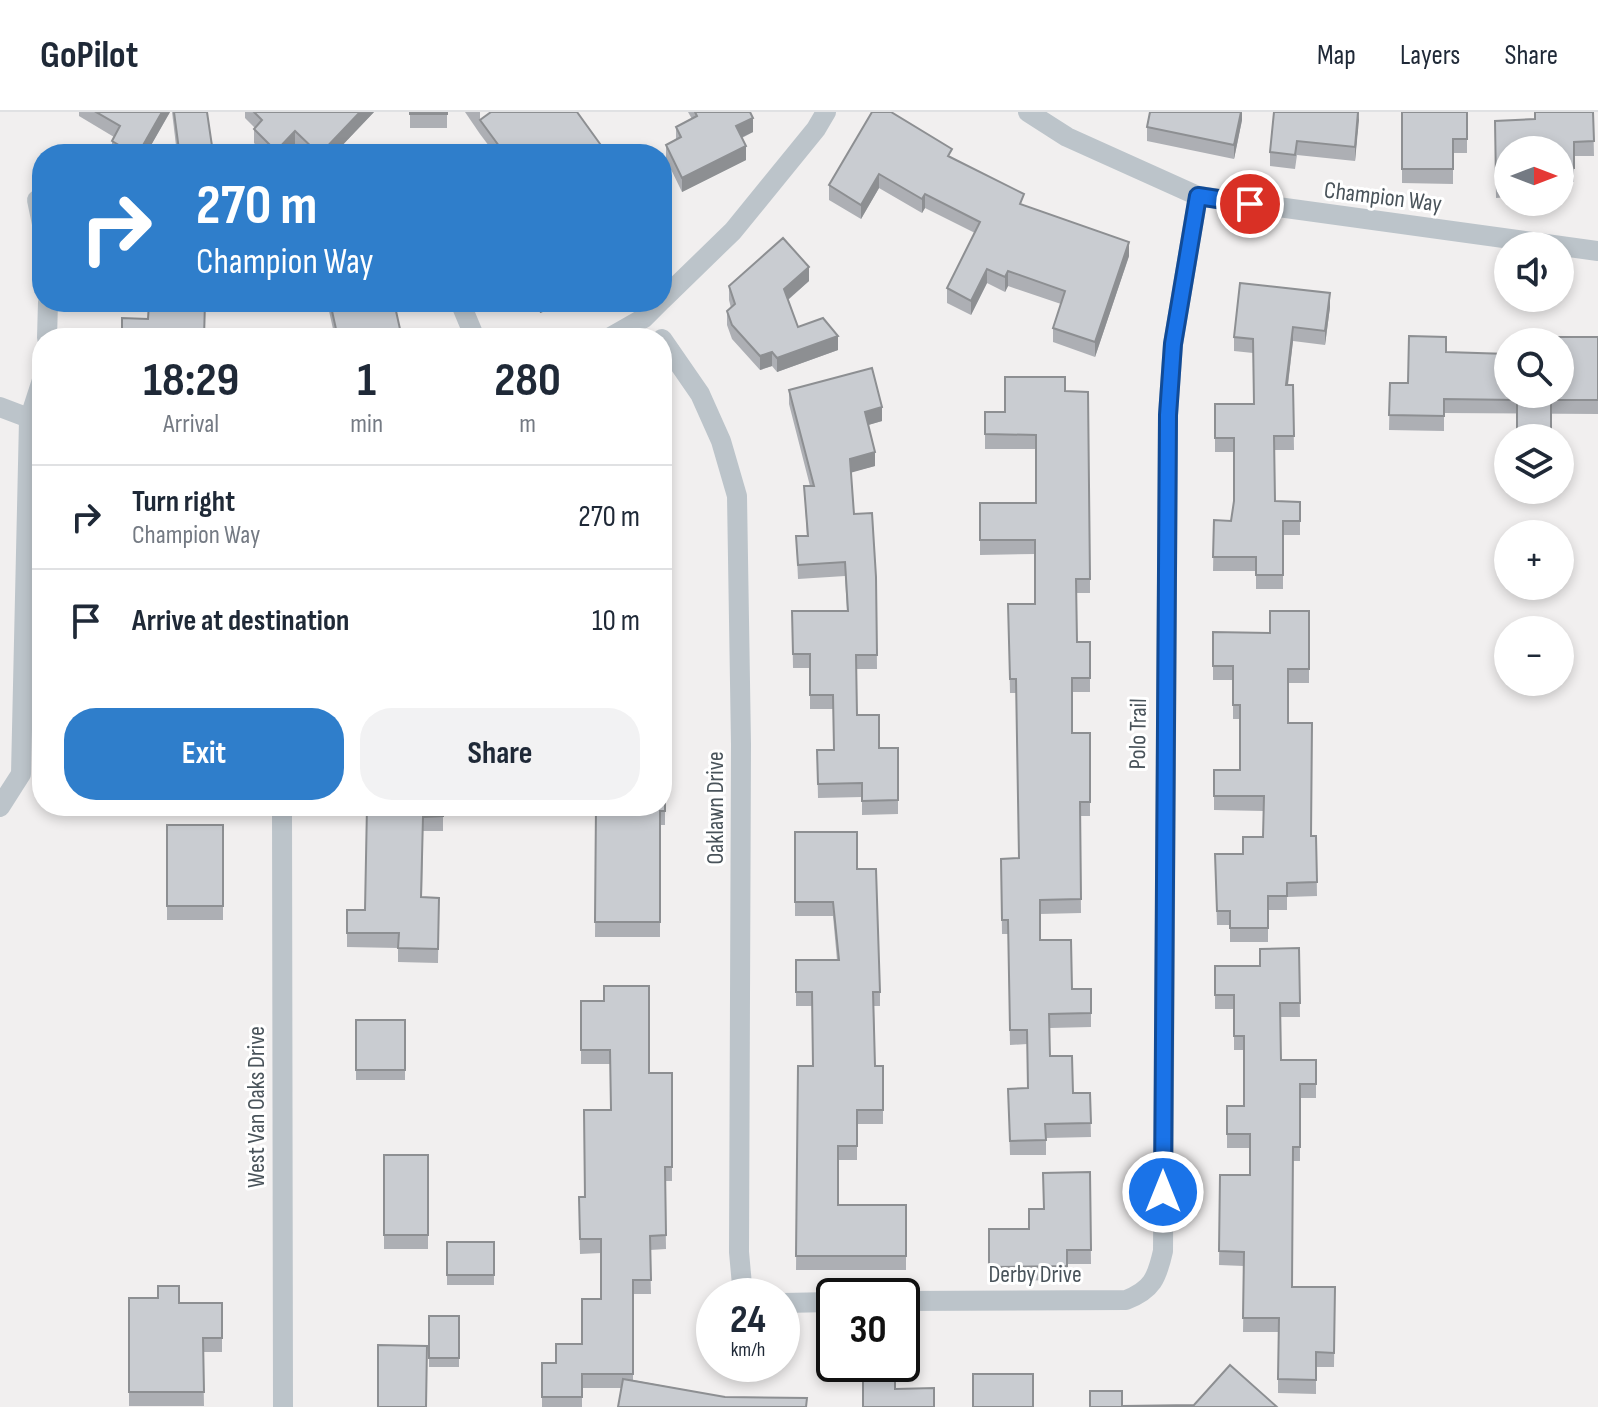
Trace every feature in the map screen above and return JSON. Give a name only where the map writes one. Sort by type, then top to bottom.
[{"type":"street","name":"Champion Way","points":[[1028,112],[1067,137],[1198,196],[1598,251]]},
{"type":"street","points":[[672,290],[733,231],[817,118]]},
{"type":"street","name":"Polo Trail","points":[[1158,1275],[1163,1251],[1168,415],[1173,344],[1198,196]]},
{"type":"street","points":[[626,328],[650,312]]},
{"type":"street","name":"Oaklawn Drive","points":[[644,318],[652,328]]},
{"type":"street","name":"Oaklawn Drive","points":[[672,355],[700,394],[721,441],[737,496],[741,744],[741,1278]]},
{"type":"street","points":[[0,407],[32,421]]},
{"type":"street","points":[[0,807],[21,774],[32,497]]},
{"type":"street","name":"West Van Oaks Drive","points":[[282,816],[283,1407]]},
{"type":"street","name":"Derby Drive","points":[[920,1301],[1126,1300],[1147,1292],[1158,1275]]},
{"type":"building","points":[[96,112],[162,112],[144,144],[117,144],[112,141],[120,126]]},
{"type":"building","points":[[174,112],[207,112],[212,144],[178,144]]},
{"type":"building","points":[[254,112],[360,112],[330,144],[309,144],[295,131],[283,144],[269,144],[254,129],[262,120]]},
{"type":"building","points":[[447,112],[447,114],[410,114]]},
{"type":"building","points":[[491,112],[577,112],[600,144],[498,144],[480,120]]},
{"type":"building","points":[[695,112],[750,112],[753,118],[736,126],[746,146],[682,178],[672,157],[672,144],[668,144],[681,137],[676,127],[697,116]]},
{"type":"building","points":[[872,112],[891,112],[952,149],[948,156],[1024,194],[1020,204],[1129,242],[1095,342],[1053,328],[1065,291],[1008,271],[1005,277],[987,269],[971,301],[947,288],[980,222],[925,194],[922,199],[879,174],[861,205],[829,185]]},
{"type":"building","points":[[1150,112],[1241,112],[1234,145],[1147,127]]},
{"type":"building","points":[[1274,112],[1358,112],[1355,147],[1297,141],[1295,155],[1270,152]]},
{"type":"building","points":[[1402,112],[1467,112],[1467,139],[1453,139],[1453,169],[1402,169]]},
{"type":"building","points":[[1535,112],[1593,112],[1594,141],[1574,142],[1574,136],[1495,136],[1495,121],[1535,119]]},
{"type":"building","points":[[783,238],[809,267],[784,289],[798,327],[823,318],[838,336],[777,358],[772,352],[760,356],[732,325],[727,311],[735,304],[729,286]]},
{"type":"building","points":[[1240,283],[1330,293],[1325,331],[1293,327],[1286,385],[1293,385],[1294,436],[1274,436],[1275,501],[1300,502],[1300,521],[1283,521],[1283,575],[1256,575],[1256,557],[1213,557],[1214,520],[1231,521],[1234,501],[1234,438],[1215,438],[1215,404],[1254,404],[1253,339],[1234,337]]},
{"type":"building","points":[[148,312],[205,312],[204,328],[122,328],[122,318],[148,319]]},
{"type":"building","points":[[332,312],[396,312],[400,328],[336,328]]},
{"type":"building","points":[[1409,336],[1446,337],[1446,352],[1494,354],[1494,400],[1444,399],[1444,416],[1389,415],[1390,383],[1408,383]]},
{"type":"building","points":[[1574,337],[1598,337],[1598,400],[1574,400]]},
{"type":"building","points":[[872,368],[882,407],[865,412],[875,452],[850,459],[854,514],[872,513],[876,577],[877,655],[856,655],[857,715],[879,715],[879,748],[898,748],[898,800],[862,801],[862,783],[818,784],[817,750],[834,750],[833,695],[810,695],[810,654],[793,654],[792,611],[848,611],[845,562],[798,565],[796,536],[808,536],[804,486],[814,486],[789,390]]},
{"type":"building","points":[[1005,377],[1065,377],[1065,391],[1088,392],[1090,579],[1076,579],[1077,642],[1090,642],[1090,678],[1072,678],[1072,733],[1090,733],[1090,802],[1080,802],[1081,899],[1040,900],[1040,940],[1071,940],[1072,989],[1091,989],[1091,1013],[1049,1014],[1050,1056],[1072,1056],[1073,1093],[1090,1093],[1091,1123],[1045,1124],[1046,1140],[1010,1141],[1008,1089],[1028,1088],[1027,1030],[1010,1030],[1008,920],[1002,920],[1001,859],[1019,858],[1016,679],[1010,679],[1008,604],[1035,604],[1035,540],[980,540],[980,503],[1036,503],[1036,435],[985,434],[985,412],[1005,412]]},
{"type":"building","points":[[1517,408],[1551,408],[1551,424],[1517,424]]},
{"type":"building","points":[[1270,611],[1309,611],[1309,669],[1288,669],[1288,723],[1312,723],[1311,836],[1316,836],[1317,882],[1287,883],[1287,896],[1268,896],[1268,928],[1230,928],[1230,911],[1217,911],[1215,854],[1243,854],[1243,837],[1263,837],[1264,796],[1214,796],[1214,770],[1240,770],[1240,705],[1233,705],[1233,666],[1213,666],[1213,632],[1270,633]]},
{"type":"building","points":[[367,816],[443,816],[423,817],[421,897],[439,898],[438,949],[398,948],[399,933],[347,933],[347,910],[365,910]]},
{"type":"building","points":[[596,816],[660,816],[660,922],[595,922]]},
{"type":"building","points":[[167,825],[223,825],[223,906],[167,906]]},
{"type":"building","points":[[795,832],[857,832],[857,869],[876,869],[880,992],[873,992],[875,1066],[883,1066],[883,1110],[857,1110],[857,1146],[838,1146],[838,1205],[906,1205],[906,1256],[796,1256],[798,1066],[813,1066],[812,992],[796,992],[796,960],[839,960],[833,902],[795,902]]},
{"type":"building","points":[[1299,948],[1300,1003],[1280,1003],[1281,1060],[1316,1060],[1316,1084],[1300,1084],[1300,1147],[1293,1147],[1292,1287],[1335,1287],[1334,1353],[1316,1352],[1316,1380],[1278,1379],[1279,1318],[1243,1318],[1244,1252],[1219,1251],[1220,1175],[1250,1175],[1250,1134],[1227,1134],[1227,1106],[1244,1106],[1244,1036],[1234,1036],[1234,995],[1215,995],[1215,966],[1260,966],[1260,949]]},
{"type":"building","points":[[604,986],[649,986],[649,1073],[672,1073],[672,1167],[665,1167],[666,1235],[650,1236],[651,1280],[633,1280],[633,1374],[582,1374],[582,1397],[542,1397],[542,1363],[556,1363],[556,1344],[582,1344],[582,1299],[601,1299],[601,1239],[580,1239],[579,1197],[585,1197],[584,1110],[611,1110],[610,1050],[581,1050],[581,1001],[604,1001]]},
{"type":"building","points":[[356,1020],[405,1020],[405,1070],[356,1070]]},
{"type":"building","points":[[384,1155],[428,1155],[428,1235],[384,1235]]},
{"type":"building","points":[[1090,1172],[1091,1250],[1067,1250],[1067,1266],[989,1267],[989,1229],[1029,1229],[1029,1209],[1044,1209],[1043,1173]]},
{"type":"building","points":[[447,1242],[494,1242],[494,1275],[447,1275]]},
{"type":"building","points":[[158,1286],[179,1286],[179,1303],[222,1303],[222,1338],[203,1338],[204,1392],[129,1392],[129,1298],[158,1298]]},
{"type":"building","points":[[429,1316],[459,1316],[459,1358],[429,1358]]},
{"type":"building","points":[[378,1345],[427,1346],[426,1407],[378,1407]]},
{"type":"building","points":[[1230,1365],[1277,1407],[1090,1407],[1090,1391],[1122,1391],[1122,1406],[1194,1405]]},
{"type":"building","points":[[973,1374],[1033,1374],[1033,1407],[973,1407]]},
{"type":"building","points":[[623,1379],[725,1397],[807,1398],[806,1407],[618,1407]]},
{"type":"building","points":[[863,1382],[895,1382],[895,1389],[934,1388],[934,1407],[863,1407]]},
{"type":"route","points":[[1163,1192],[1167,476],[1173,344],[1198,196],[1250,204]]}]
